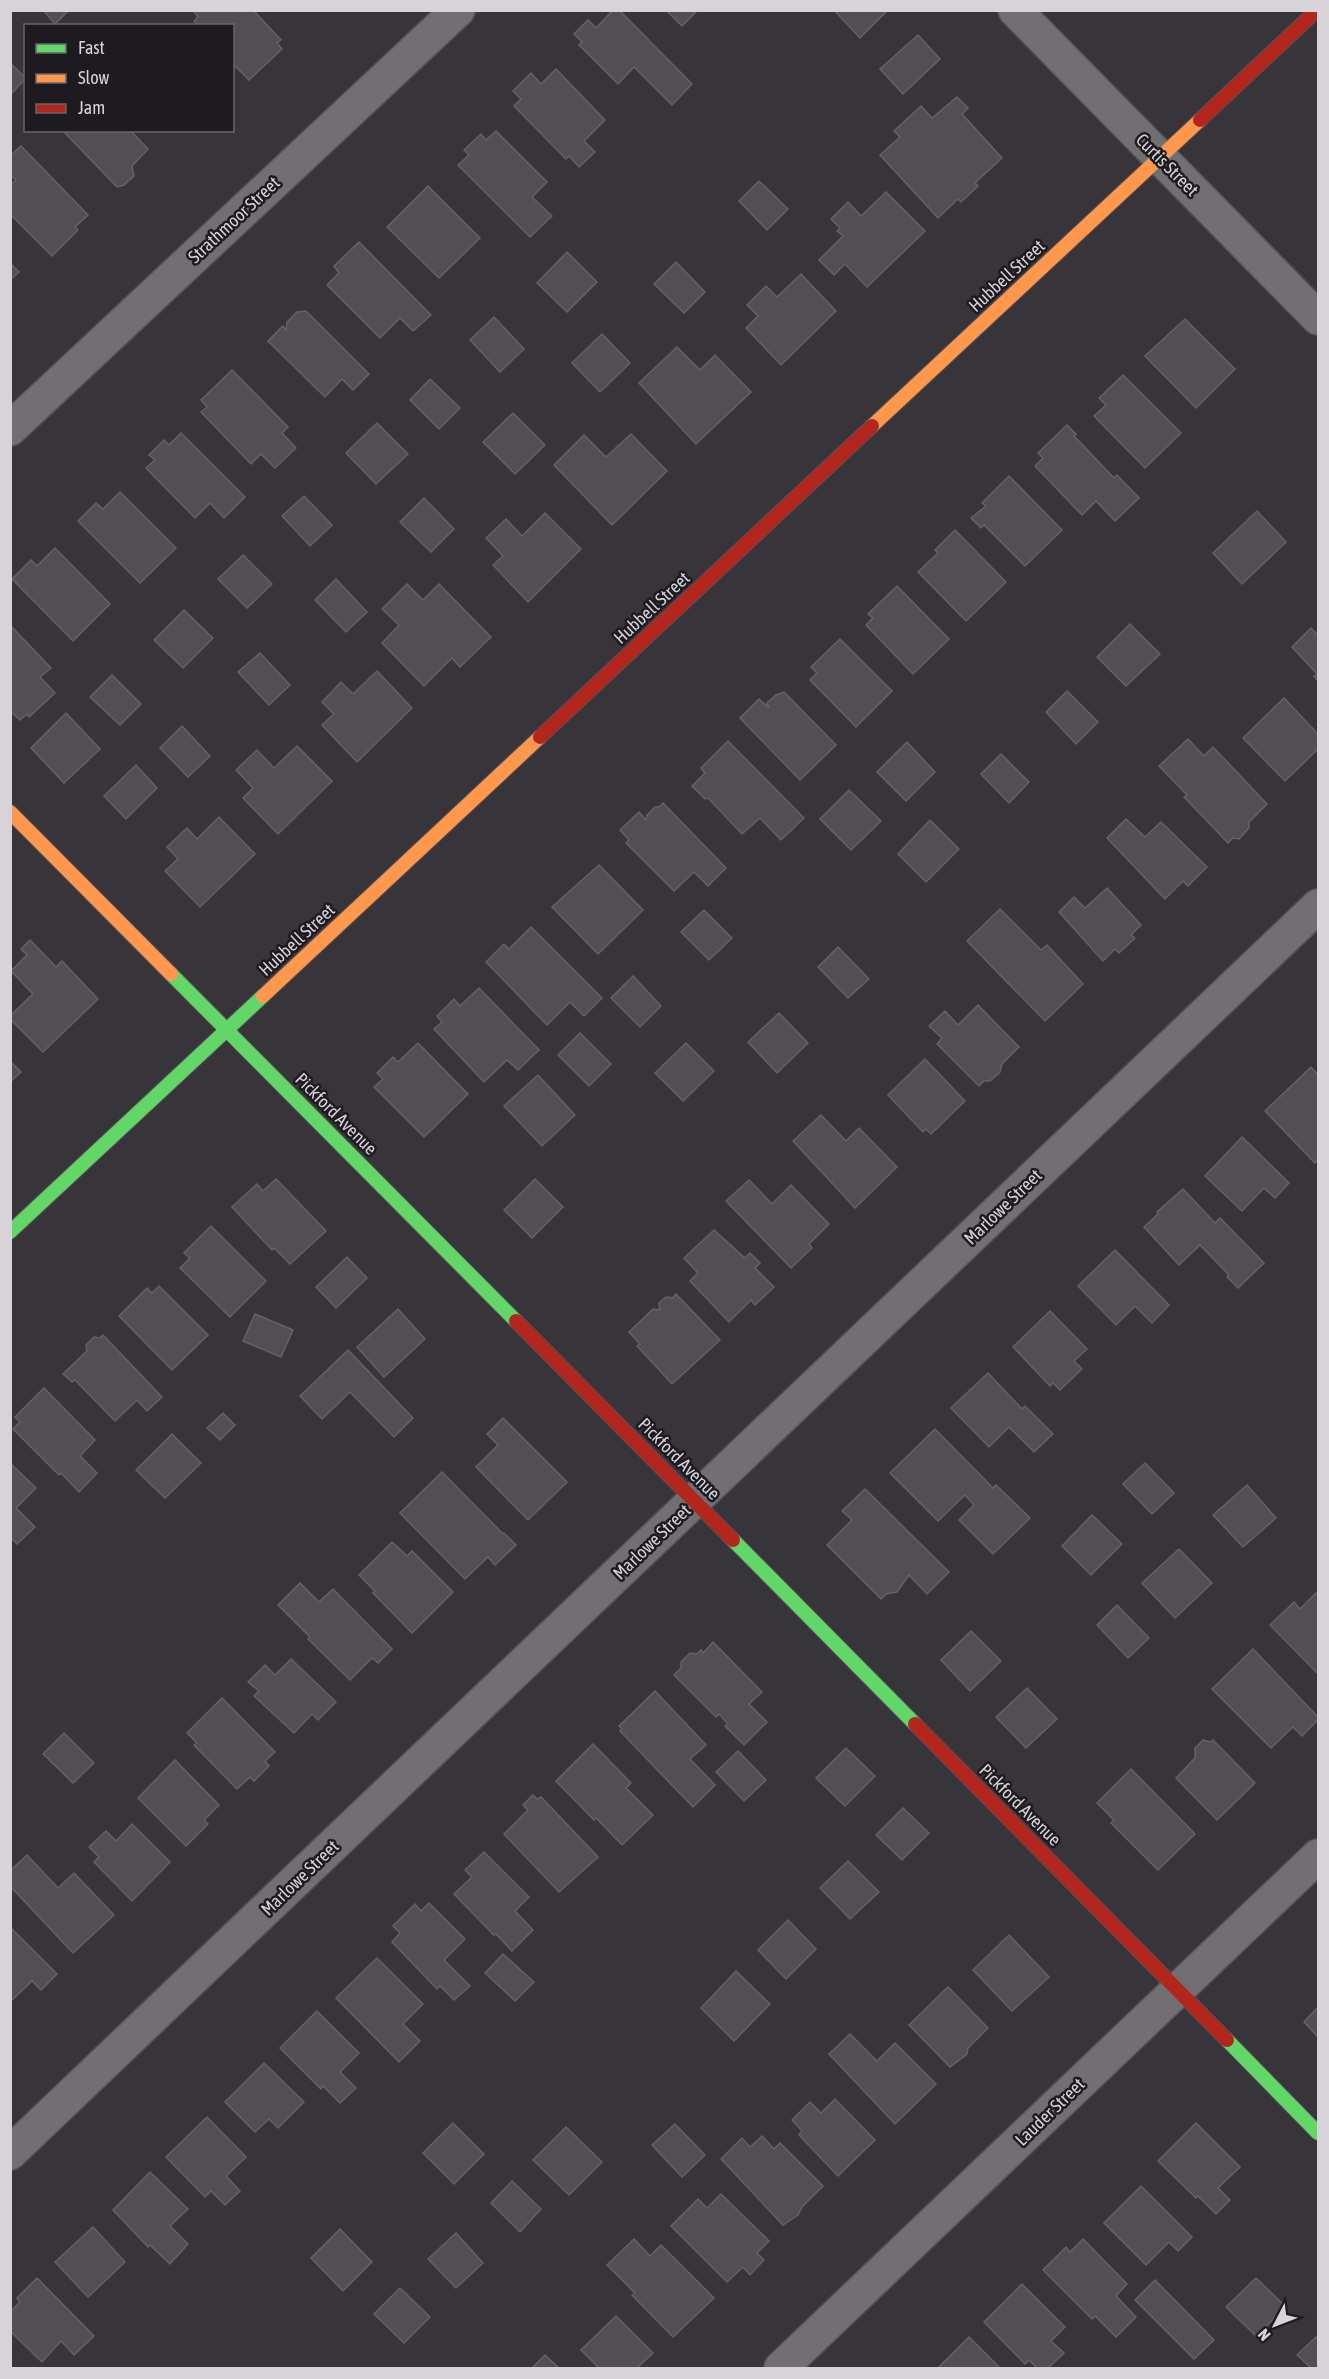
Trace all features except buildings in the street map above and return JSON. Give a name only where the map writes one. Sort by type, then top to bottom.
[{"type":"street","name":"Strathmoor Street","points":[[10,429],[458,10]]},
{"type":"street","name":"Curtis Street","points":[[1015,10],[1318,318]]},
{"type":"street","name":"Hubbell Street","points":[[10,1232],[1317,10]]},
{"type":"street","name":"Pickford Avenue","points":[[10,813],[695,1501],[1318,2133]]},
{"type":"street","name":"Marlowe Street","points":[[10,2153],[1318,906]]},
{"type":"street","name":"Lauder Street","points":[[781,2368],[1318,1856]]},
{"type":"traffic: fast","points":[[171,974],[516,1321]]},
{"type":"traffic: fast","points":[[10,1232],[263,996]]},
{"type":"traffic: fast","points":[[733,1540],[915,1724]]},
{"type":"traffic: fast","points":[[1227,2040],[1318,2133]]},
{"type":"traffic: slow","points":[[872,426],[1200,120]]},
{"type":"traffic: slow","points":[[263,996],[540,737]]},
{"type":"traffic: slow","points":[[10,812],[171,974]]},
{"type":"traffic: jam","points":[[1200,120],[1317,10]]},
{"type":"traffic: jam","points":[[540,737],[872,426]]},
{"type":"traffic: jam","points":[[516,1321],[733,1540]]},
{"type":"traffic: jam","points":[[915,1724],[1227,2040]]}]
